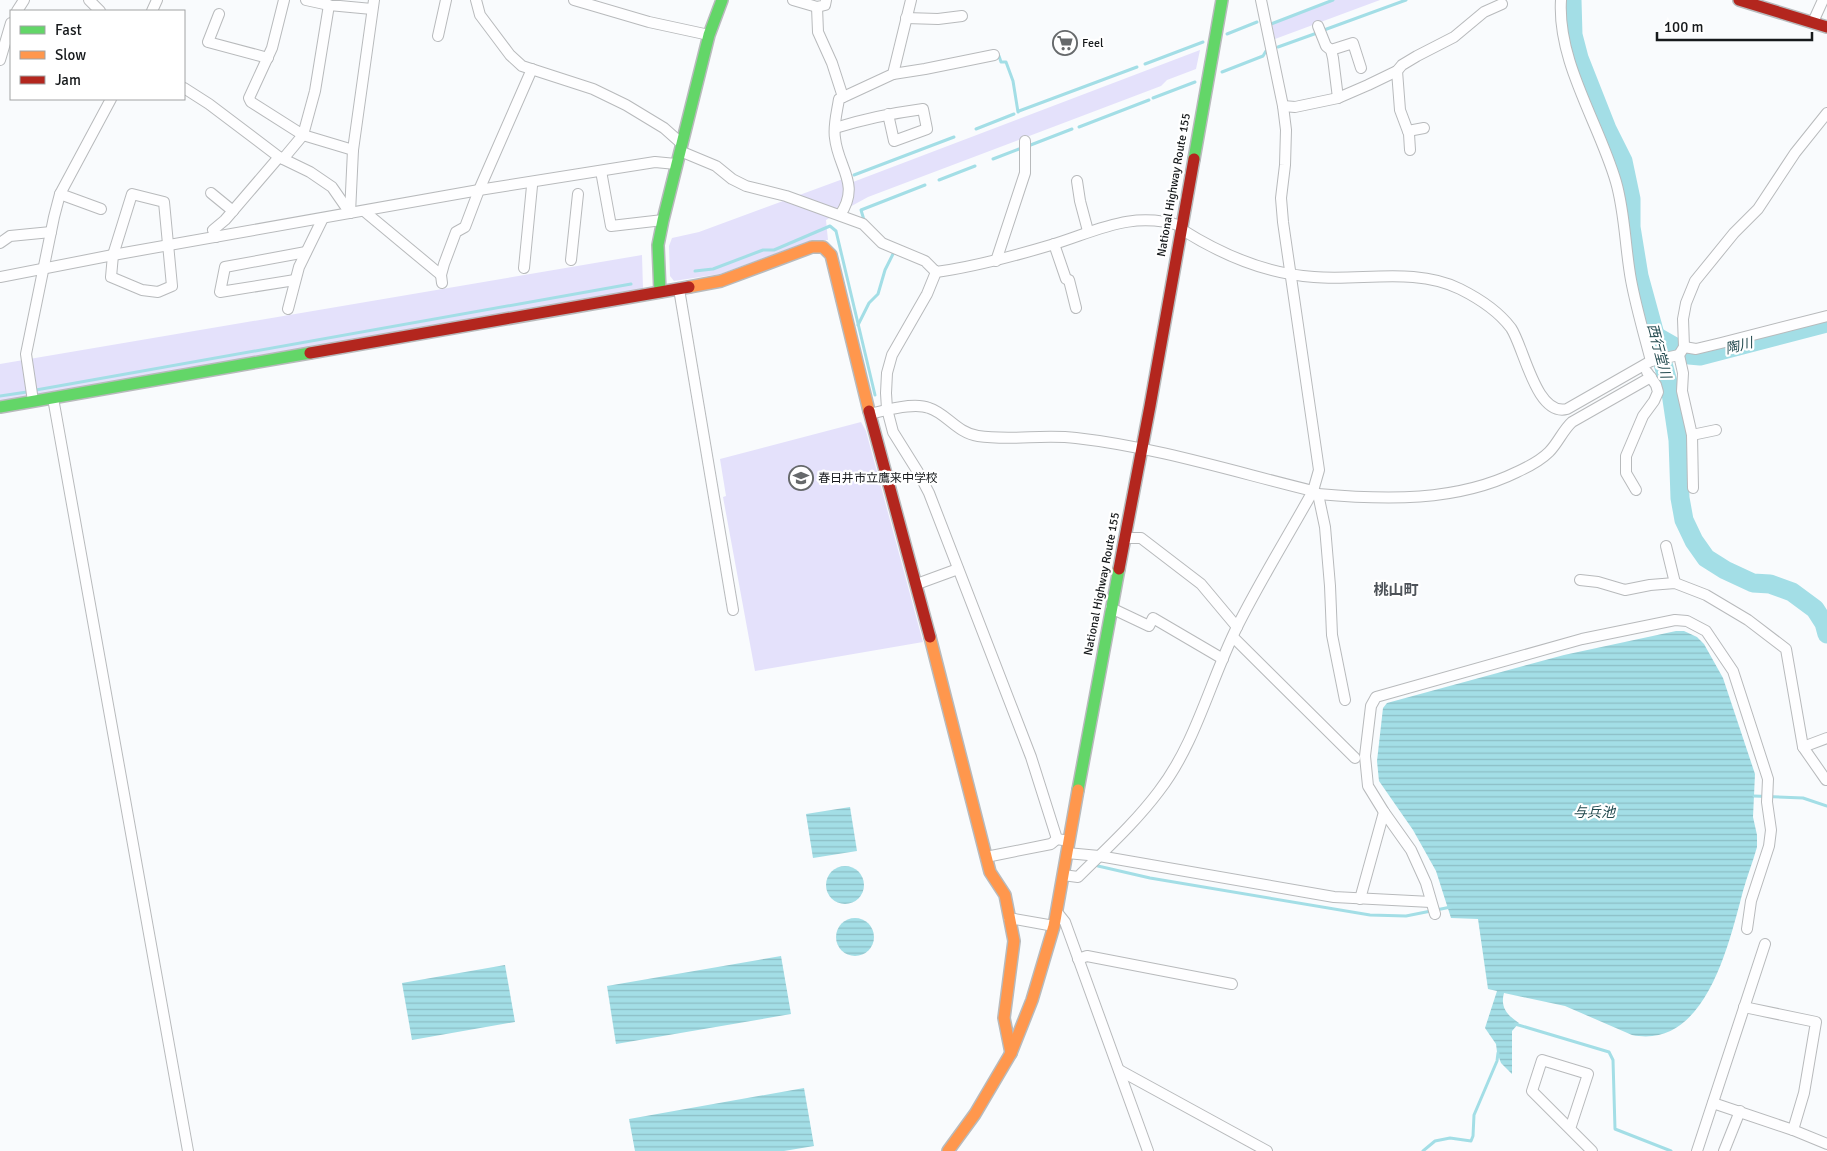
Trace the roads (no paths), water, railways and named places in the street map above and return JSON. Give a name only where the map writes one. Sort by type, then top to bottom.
[{"type":"main road","points":[[660,292],[658,245],[663,220],[710,35],[722,0]]},
{"type":"main road","name":"National Highway Route 155","points":[[948,1151],[975,1114],[1011,1053],[1032,1000],[1054,926],[1222,0]]},
{"type":"main road","points":[[1739,0],[1827,27]]},
{"type":"main road","points":[[0,407],[721,281],[812,247],[823,247],[831,255],[870,414],[917,584],[990,872],[1005,895],[1014,941],[1004,1018],[1011,1053]]},
{"type":"street","points":[[89,0],[99,10]]},
{"type":"street","points":[[284,0],[268,58],[249,98],[251,102],[302,135],[353,150]]},
{"type":"street","points":[[306,0],[329,5],[373,5],[353,150],[350,213]]},
{"type":"street","points":[[438,36],[446,0]]},
{"type":"street","points":[[476,0],[480,15],[510,55],[522,66],[593,89],[618,101],[664,128],[681,147],[716,166],[732,179],[746,186],[786,196],[863,224],[882,243],[925,261],[936,272]]},
{"type":"street","points":[[574,0],[649,22],[710,35]]},
{"type":"street","points":[[793,0],[817,7],[826,5],[826,0]]},
{"type":"street","points":[[893,74],[911,0]]},
{"type":"street","points":[[1063,875],[1078,877],[1114,842],[1159,791],[1185,751],[1235,632],[1315,493],[1319,470],[1281,198],[1285,166],[1286,130],[1283,106],[1261,0]]},
{"type":"street","points":[[1561,0],[1560,18],[1566,45],[1616,182],[1648,364],[1651,377],[1658,392],[1643,416],[1626,456],[1626,473],[1636,490]]},
{"type":"street","points":[[1813,22],[1823,0]]},
{"type":"street","points":[[1283,106],[1295,107],[1338,98],[1397,71],[1402,65],[1417,56],[1454,37],[1484,12],[1502,4]]},
{"type":"street","points":[[216,237],[212,230],[233,211],[302,135],[315,91],[329,5]]},
{"type":"street","points":[[817,7],[818,32],[832,63],[843,97]]},
{"type":"street","points":[[219,14],[208,42],[268,58]]},
{"type":"street","points":[[906,18],[962,16]]},
{"type":"street","points":[[0,60],[7,25]]},
{"type":"street","points":[[1318,26],[1326,46],[1331,50],[1338,98]]},
{"type":"street","points":[[1331,50],[1353,43],[1361,68]]},
{"type":"street","points":[[840,215],[849,199],[848,182],[834,138],[839,100],[893,74],[994,56]]},
{"type":"street","points":[[364,211],[441,279],[456,232],[465,227],[479,190],[532,69]]},
{"type":"street","points":[[1397,71],[1400,110],[1408,131],[1410,150]]},
{"type":"street","points":[[185,89],[209,104],[281,158],[310,172],[332,187],[350,213]]},
{"type":"street","points":[[33,401],[26,354],[60,194],[110,100]]},
{"type":"street","points":[[1693,488],[1692,435],[1682,391],[1682,319],[1686,303],[1695,281],[1734,233],[1758,209],[1796,153],[1827,113]]},
{"type":"street","points":[[835,128],[888,114]]},
{"type":"street","points":[[1408,131],[1424,128]]},
{"type":"street","points":[[996,260],[1025,173],[1025,141]]},
{"type":"street","points":[[0,277],[479,190],[655,162],[676,164]]},
{"type":"street","points":[[601,171],[611,226],[663,220]]},
{"type":"street","points":[[1077,181],[1088,231]]},
{"type":"street","points":[[524,268],[532,186]]},
{"type":"street","points":[[211,193],[233,211]]},
{"type":"street","points":[[60,194],[101,209]]},
{"type":"street","points":[[132,194],[164,202],[172,286],[158,292],[142,290],[111,277],[113,255],[132,194]]},
{"type":"street","points":[[571,260],[578,194]]},
{"type":"street","points":[[288,309],[295,280],[323,218]]},
{"type":"street","points":[[936,272],[996,260],[1054,244],[1088,231],[1129,221],[1148,219],[1165,221],[1181,228],[1210,248],[1269,271],[1314,277],[1405,277],[1441,281],[1461,289],[1502,318],[1512,329],[1532,378],[1544,400],[1552,408],[1561,411],[1648,364],[1682,351],[1827,316]]},
{"type":"street","points":[[0,243],[10,236],[51,232]]},
{"type":"street","points":[[1054,244],[1066,279],[1068,280],[1076,308]]},
{"type":"street","points":[[295,280],[220,292],[225,267],[306,252]]},
{"type":"street","points":[[936,272],[927,294],[892,355],[887,373],[887,409],[893,432],[929,493],[1031,757],[1057,839]]},
{"type":"street","points":[[679,289],[733,610]]},
{"type":"street","points":[[870,414],[907,406],[929,408],[960,429],[975,436],[995,438],[1050,436],[1076,438],[1141,448],[1315,493],[1367,498],[1406,498],[1460,492],[1503,479],[1531,465],[1550,451],[1564,429],[1572,422],[1651,377]]},
{"type":"street","points":[[53,398],[188,1151]]},
{"type":"street","points":[[1692,435],[1716,430]]},
{"type":"street","points":[[1315,493],[1325,527],[1332,635],[1345,700]]},
{"type":"street","points":[[1125,538],[1141,538],[1201,584],[1235,632],[1355,758]]},
{"type":"street","points":[[1666,546],[1676,583]]},
{"type":"street","points":[[917,584],[958,569]]},
{"type":"street","points":[[1580,580],[1626,590],[1650,585],[1676,583],[1706,595],[1748,620],[1786,649],[1803,747],[1826,780]]},
{"type":"street","points":[[1111,608],[1149,626],[1153,618],[1223,659]]},
{"type":"street","points":[[1435,914],[1426,882],[1411,850],[1368,786],[1365,756],[1371,706],[1376,697],[1582,640],[1675,620],[1687,620],[1706,631],[1733,671],[1768,780],[1767,802],[1771,830],[1769,846],[1750,901],[1747,929]]},
{"type":"street","points":[[1803,747],[1827,738]]},
{"type":"street","points":[[1360,899],[1384,812]]},
{"type":"street","points":[[986,857],[1051,844],[1057,839],[1069,841]]},
{"type":"street","points":[[1067,853],[1099,856],[1334,897],[1431,902]]},
{"type":"street","points":[[1057,911],[1065,922],[1148,1151]]},
{"type":"street","points":[[1009,918],[1054,926]]},
{"type":"street","points":[[1697,1151],[1764,944]]},
{"type":"street","points":[[1078,959],[1087,956],[1232,984]]},
{"type":"street","points":[[1744,1007],[1816,1022],[1804,1093],[1793,1130]]},
{"type":"street","points":[[1570,1129],[1588,1074],[1542,1060],[1532,1091],[1570,1129],[1592,1151]]},
{"type":"street","points":[[1119,1070],[1267,1151]]},
{"type":"street","points":[[1713,1103],[1793,1130],[1827,1144]]},
{"type":"street","points":[[1724,1151],[1740,1111]]},
{"type":"water","name":"与兵池","points":[[1676,631],[1684,631],[1697,637],[1704,644],[1723,678],[1755,774],[1753,817],[1757,835],[1757,847],[1721,963],[1710,988],[1696,1010],[1679,1026],[1657,1035],[1632,1035],[1565,1006],[1504,993],[1504,1007],[1511,1017],[1519,1023],[1512,1031],[1512,1074],[1501,1063],[1496,1044],[1485,1028],[1497,991],[1488,989],[1478,919],[1451,918],[1436,871],[1413,830],[1379,781],[1377,761],[1383,708],[1387,703],[1564,655]]},
{"type":"water","points":[[850,807],[857,851],[813,858],[806,814]]},
{"type":"water","points":[[845,866],[859,871],[864,885],[859,899],[845,904],[831,899],[826,885],[831,871]]},
{"type":"water","points":[[855,918],[869,923],[874,937],[869,951],[855,956],[841,951],[836,937],[841,923]]},
{"type":"water","points":[[781,956],[791,1014],[616,1044],[607,986]]},
{"type":"water","points":[[505,965],[515,1022],[412,1040],[402,983]]},
{"type":"water","points":[[804,1088],[814,1146],[784,1151],[635,1151],[629,1119]]},
{"type":"waterway","points":[[1271,24],[1333,0]]},
{"type":"waterway","points":[[1324,30],[1406,0]]},
{"type":"waterway","name":"西行堂川","points":[[1572,0],[1573,35],[1579,58],[1607,129],[1623,161],[1631,199],[1631,227],[1639,276],[1671,393],[1678,440],[1680,498],[1684,520],[1694,541],[1706,558],[1725,570],[1753,583],[1770,584],[1792,592],[1815,609],[1824,623],[1827,634]]},
{"type":"waterway","points":[[1227,34],[1257,22]]},
{"type":"waterway","points":[[1278,47],[1317,33]]},
{"type":"waterway","points":[[1145,64],[1203,42]]},
{"type":"waterway","points":[[1222,72],[1263,56],[1266,51]]},
{"type":"waterway","points":[[999,56],[1001,62],[1006,62],[1013,81],[1018,112]]},
{"type":"waterway","points":[[1019,111],[1137,67]]},
{"type":"waterway","points":[[1153,98],[1195,82]]},
{"type":"waterway","points":[[1079,127],[1149,100]]},
{"type":"waterway","points":[[976,129],[1014,114]]},
{"type":"waterway","points":[[1028,146],[1072,129]]},
{"type":"waterway","points":[[854,175],[954,137]]},
{"type":"waterway","points":[[993,159],[1019,149]]},
{"type":"waterway","points":[[939,180],[975,166]]},
{"type":"waterway","points":[[864,220],[861,210],[925,185]]},
{"type":"waterway","points":[[695,271],[713,269],[763,250],[774,250],[830,226],[836,231],[875,395]]},
{"type":"waterway","points":[[858,325],[869,303],[878,294],[885,270],[894,252]]},
{"type":"waterway","points":[[36,390],[631,284]]},
{"type":"waterway","name":"陶川","points":[[1654,335],[1689,355],[1700,356],[1827,323]]},
{"type":"waterway","points":[[0,396],[27,392]]},
{"type":"waterway","points":[[1754,796],[1803,798],[1827,806]]},
{"type":"waterway","points":[[1098,866],[1150,878],[1370,915],[1406,916],[1451,907]]},
{"type":"waterway","points":[[1515,1024],[1609,1052],[1613,1060],[1615,1129],[1671,1151]]},
{"type":"waterway","points":[[1423,1151],[1435,1141],[1450,1138],[1471,1141],[1474,1115],[1497,1061],[1498,1053]]},
{"type":"place","name":"Feel","points":[[1065,43]]},
{"type":"place","name":"春日井市立鷹来中学校","points":[[801,478]]},
{"type":"district","name":"桃山町","points":[[1396,590]]}]
